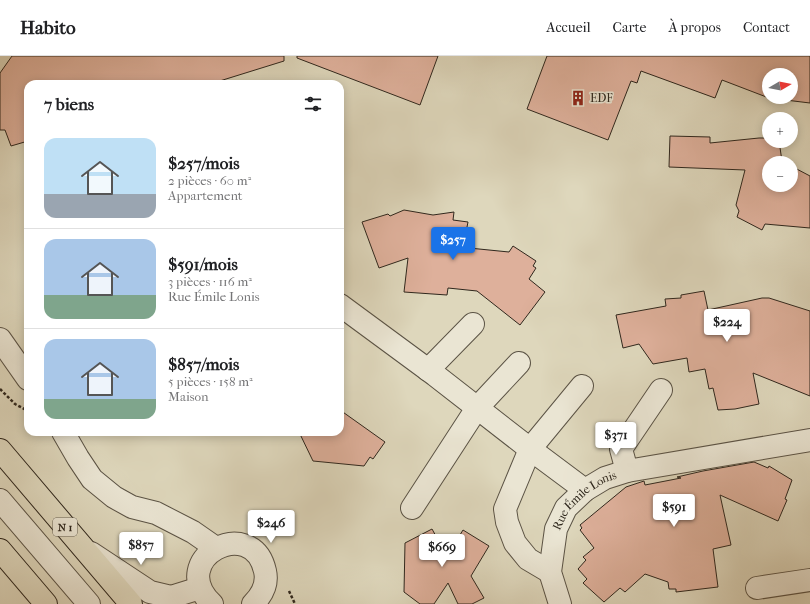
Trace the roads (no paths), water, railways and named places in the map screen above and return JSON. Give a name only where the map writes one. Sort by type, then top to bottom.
[{"type":"main road","name":"N 1","points":[[0,450],[131,604]]},
{"type":"main road","points":[[0,550],[46,604]]},
{"type":"street","points":[[344,307],[585,490]]},
{"type":"street","points":[[428,370],[473,324]]},
{"type":"street","points":[[0,339],[24,373]]},
{"type":"street","points":[[412,508],[477,408],[519,363]]},
{"type":"street","points":[[550,572],[528,559],[514,543],[507,522],[505,508],[530,449],[582,386]]},
{"type":"street","points":[[627,471],[621,449],[661,390]]},
{"type":"street","points":[[65,436],[92,479],[114,497],[132,507],[156,513],[192,532],[216,548]]},
{"type":"street","name":"Rue Émile Lonis","points":[[560,604],[550,572],[556,529],[566,508],[585,490],[605,478],[627,471],[810,440]]},
{"type":"street","points":[[0,500],[89,604]]},
{"type":"street","points":[[82,546],[150,592],[171,597],[206,596],[199,577],[201,565],[207,556],[216,548],[227,544],[238,544],[249,548],[258,556],[264,565],[266,575],[265,586],[260,601]]},
{"type":"street","points":[[757,588],[810,580]]},
{"type":"place","name":"EDF","points":[[578,98]]}]
